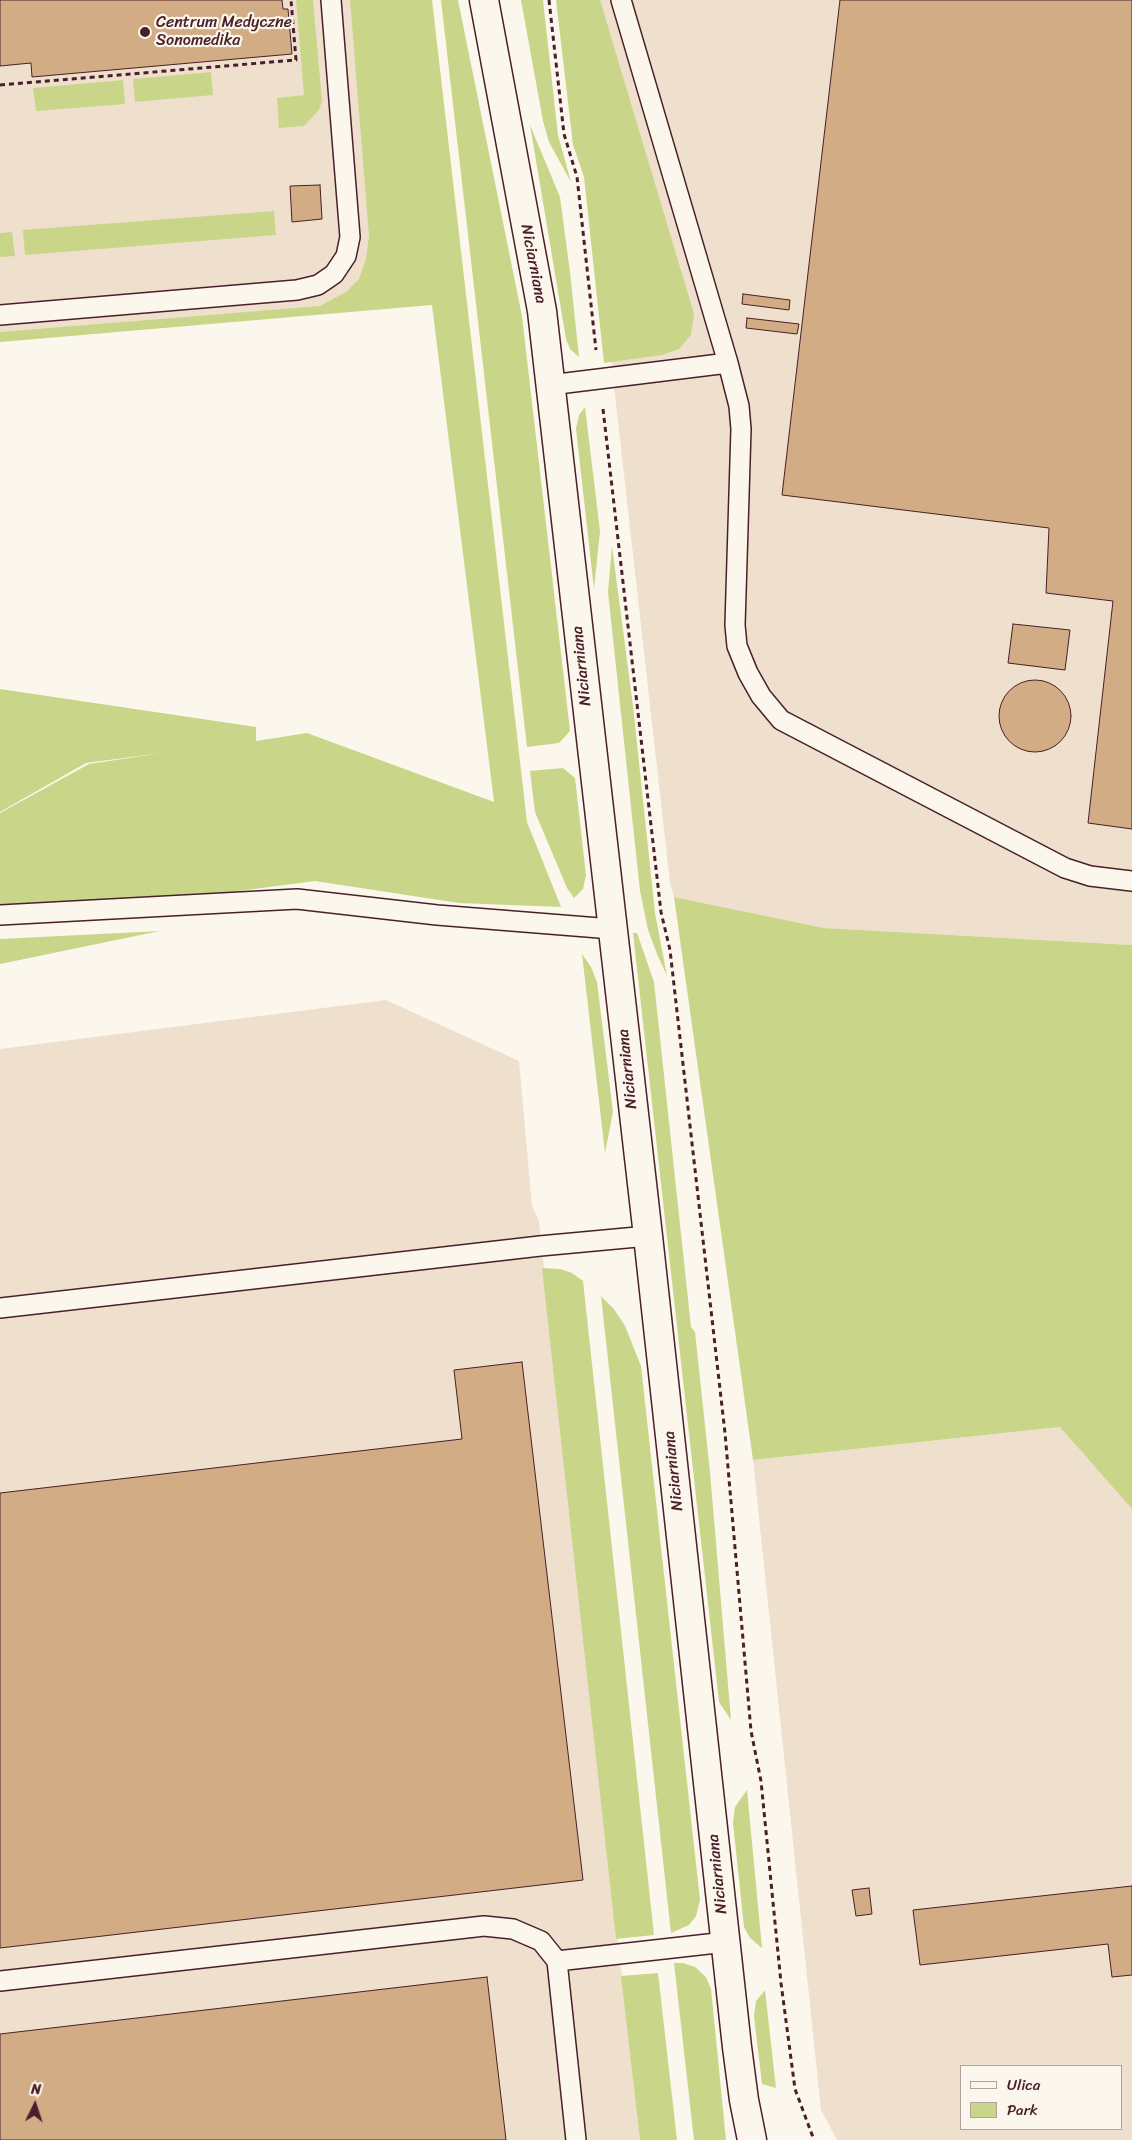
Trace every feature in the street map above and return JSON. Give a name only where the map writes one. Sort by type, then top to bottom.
[{"type":"street","name":"Niciarniana","points":[[484,0],[542,312],[648,1236],[744,2100],[752,2140]]},
{"type":"lane","points":[[0,315],[297,290],[318,285],[334,274],[346,256],[350,237],[331,0]]},
{"type":"lane","points":[[621,0],[739,406],[741,428],[734,625],[737,646],[760,696],[781,720],[1065,868],[1090,876],[1132,881]]},
{"type":"lane","points":[[550,385],[728,363]]},
{"type":"lane","points":[[0,915],[297,899],[437,915],[612,929]]},
{"type":"lane","points":[[0,1308],[540,1246],[648,1236]]},
{"type":"lane","points":[[0,1981],[484,1926],[513,1928],[541,1941],[557,1961],[576,2140]]},
{"type":"lane","points":[[557,1961],[726,1942]]},
{"type":"path","points":[[0,85],[296,60],[291,0]]},
{"type":"path","points":[[549,0],[564,134],[577,177],[599,379],[639,706],[661,912],[670,950],[725,1433],[751,1730],[762,1781],[781,1983],[795,2089],[814,2140]]},
{"type":"shaded area","points":[[0,0],[401,0],[432,304],[0,342]]},
{"type":"shaded area","points":[[567,0],[1132,0],[1132,945],[824,928],[674,897],[670,883],[613,377],[573,82]]},
{"type":"shaded area","points":[[386,1000],[519,1061],[532,1206],[539,1221],[640,2140],[0,2140],[0,1049]]},
{"type":"shaded area","points":[[1061,1427],[1132,1509],[1132,2140],[837,2140],[821,2110],[753,1460]]},
{"type":"green space","points":[[296,0],[313,0],[322,101],[319,110],[304,126],[279,128],[277,98],[304,95]]},
{"type":"green space","points":[[350,0],[432,0],[527,822],[561,907],[459,903],[315,881],[231,892],[0,906],[0,813],[89,764],[162,753],[86,763],[0,812],[0,689],[256,727],[256,741],[307,733],[494,802],[432,305],[0,342],[0,332],[320,306],[346,292],[359,279],[366,259],[369,236]]},
{"type":"green space","points":[[441,0],[458,0],[522,316],[570,731],[559,743],[527,747]]},
{"type":"green space","points":[[521,0],[543,0],[558,135],[571,182],[549,142],[543,121]]},
{"type":"green space","points":[[556,0],[600,0],[694,314],[691,335],[679,349],[662,355],[604,363],[584,177],[573,145]]},
{"type":"green space","points":[[211,72],[213,95],[135,102],[133,79]]},
{"type":"green space","points":[[123,80],[125,104],[36,111],[33,88]]},
{"type":"green space","points":[[530,125],[560,197],[579,357],[570,349],[566,339]]},
{"type":"green space","points":[[274,211],[276,235],[25,255],[23,230]]},
{"type":"green space","points":[[12,232],[15,256],[0,257],[0,233]]},
{"type":"green space","points":[[585,407],[600,531],[594,589],[576,429],[579,415]]},
{"type":"green space","points":[[612,546],[633,706],[655,913],[667,976],[648,930],[640,891],[608,592]]},
{"type":"green space","points":[[563,768],[575,778],[586,875],[583,889],[574,898],[567,888],[535,812],[530,771]]},
{"type":"green space","points":[[674,897],[824,928],[1132,945],[1132,1509],[1060,1427],[753,1460]]},
{"type":"green space","points":[[160,931],[0,964],[0,939]]},
{"type":"green space","points":[[633,933],[637,933],[654,982],[691,1327],[695,1332],[710,1472],[731,1720],[719,1702]]},
{"type":"green space","points":[[582,954],[591,967],[597,982],[613,1112],[605,1153]]},
{"type":"green space","points":[[542,1268],[560,1269],[572,1273],[583,1281],[654,1935],[616,1939]]},
{"type":"green space","points":[[601,1296],[614,1309],[625,1326],[641,1366],[700,1900],[696,1916],[689,1925],[671,1933]]},
{"type":"green space","points":[[747,1790],[762,1948],[750,1938],[744,1927],[733,1823],[735,1807]]},
{"type":"green space","points":[[674,1963],[683,1963],[695,1967],[706,1977],[711,1989],[726,2140],[694,2140]]},
{"type":"green space","points":[[658,1973],[677,2140],[640,2140],[621,1976]]},
{"type":"green space","points":[[765,1990],[776,2088],[762,2084],[754,2016],[756,2001]]},
{"type":"building","name":"Centrum Medyczne Sonomedika","points":[[0,0],[282,0],[283,9],[288,9],[292,54],[32,77],[31,63],[0,66]]},
{"type":"building","points":[[840,0],[1132,0],[1132,829],[1088,823],[1113,601],[1046,593],[1049,528],[782,495]]},
{"type":"building","points":[[320,185],[322,219],[292,222],[290,186]]},
{"type":"building","points":[[743,294],[790,300],[789,310],[742,304]]},
{"type":"building","points":[[747,318],[799,324],[797,334],[746,328]]},
{"type":"building","points":[[1013,624],[1070,630],[1065,670],[1008,663]]},
{"type":"building","points":[[1035,680],[1055,686],[1065,696],[1071,716],[1065,736],[1055,746],[1035,752],[1015,746],[1005,736],[999,716],[1005,696],[1015,686]]},
{"type":"building","points":[[522,1362],[583,1880],[0,1948],[0,1493],[462,1439],[454,1370]]},
{"type":"building","points":[[1132,1886],[1132,1975],[1112,1977],[1108,1944],[920,1965],[913,1910]]},
{"type":"building","points":[[869,1888],[872,1914],[856,1916],[852,1890]]},
{"type":"building","points":[[487,1977],[506,2140],[0,2140],[0,2034]]},
{"type":"place","name":"Centrum Medyczne Sonomedika","points":[[145,32]]}]
